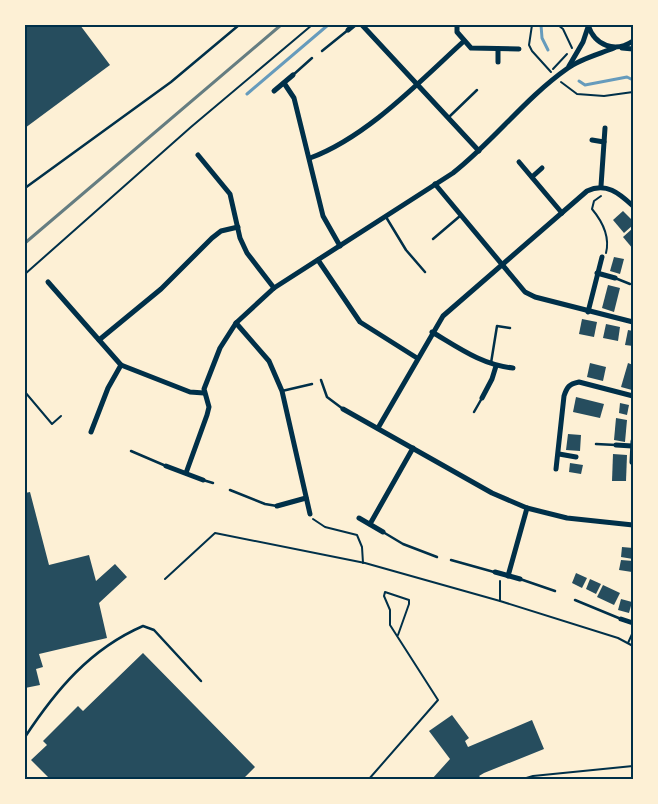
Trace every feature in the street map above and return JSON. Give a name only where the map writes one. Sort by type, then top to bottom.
[{"type":"street","points":[[348,30],[354,25]]},
{"type":"street","points":[[362,25],[416,86],[479,151]]},
{"type":"street","points":[[457,25],[457,32],[471,48],[519,49]]},
{"type":"street","points":[[588,25],[593,36],[599,42],[616,48],[633,49]]},
{"type":"street","points":[[186,473],[207,415],[208,407],[204,393],[220,348],[236,322],[274,288],[435,184],[479,151],[531,99],[569,66],[584,42],[588,25]]},
{"type":"street","points":[[310,158],[325,152],[382,114],[416,86],[464,41]]},
{"type":"street","points":[[569,66],[633,41]]},
{"type":"street","points":[[498,49],[498,62]]},
{"type":"street","points":[[274,91],[293,75]]},
{"type":"street","points":[[284,83],[294,98],[323,216],[340,246]]},
{"type":"street","points":[[601,186],[605,128]]},
{"type":"street","points":[[592,140],[604,142]]},
{"type":"street","points":[[198,155],[230,194],[247,253],[274,288]]},
{"type":"street","points":[[519,162],[562,213]]},
{"type":"street","points":[[532,177],[542,168]]},
{"type":"street","points":[[435,184],[519,286],[535,298],[633,322]]},
{"type":"street","points":[[378,428],[432,332],[457,302],[587,191],[601,186],[618,193],[632,204]]},
{"type":"street","points":[[99,340],[160,289],[212,238],[221,231],[238,227]]},
{"type":"street","points":[[588,312],[602,257]]},
{"type":"street","points":[[318,260],[360,322],[417,358]]},
{"type":"street","points":[[597,273],[615,278]]},
{"type":"street","points":[[48,282],[121,366],[190,392],[204,393]]},
{"type":"street","points":[[236,322],[269,361],[282,391],[310,514]]},
{"type":"street","points":[[432,332],[493,365],[513,368]]},
{"type":"street","points":[[482,398],[492,378],[493,365]]},
{"type":"street","points":[[90,432],[108,388],[121,366]]},
{"type":"street","points":[[556,469],[566,388],[571,384],[579,382],[633,396]]},
{"type":"street","points":[[343,409],[492,492],[527,508],[567,518],[633,525]]},
{"type":"street","points":[[632,462],[633,441]]},
{"type":"street","points":[[616,445],[632,446]]},
{"type":"street","points":[[370,524],[413,448]]},
{"type":"street","points":[[559,454],[576,457]]},
{"type":"street","points":[[166,466],[203,480]]},
{"type":"street","points":[[277,506],[306,498]]},
{"type":"street","points":[[508,576],[527,508]]},
{"type":"street","points":[[359,518],[383,532]]},
{"type":"street","points":[[498,573],[520,579]]},
{"type":"street","points":[[621,619],[633,622]]},
{"type":"lane","points":[[25,188],[171,82],[239,25]]},
{"type":"lane","points":[[322,51],[348,30]]},
{"type":"lane","points":[[293,75],[312,58]]},
{"type":"lane","points":[[447,119],[477,90]]},
{"type":"lane","points":[[385,216],[406,250],[425,272]]},
{"type":"lane","points":[[434,239],[460,216]]},
{"type":"lane","points":[[615,278],[630,284]]},
{"type":"lane","points":[[493,365],[497,326],[510,328]]},
{"type":"lane","points":[[321,380],[327,397],[343,409]]},
{"type":"lane","points":[[282,391],[312,384]]},
{"type":"lane","points":[[474,412],[482,398]]},
{"type":"lane","points":[[596,444],[616,445]]},
{"type":"lane","points":[[131,451],[166,466]]},
{"type":"lane","points":[[203,480],[212,483]]},
{"type":"lane","points":[[230,490],[265,504],[277,506]]},
{"type":"lane","points":[[383,532],[402,544],[437,557]]},
{"type":"lane","points":[[451,560],[498,573]]},
{"type":"lane","points":[[520,579],[555,591]]},
{"type":"lane","points":[[574,600],[621,619]]},
{"type":"lane","points":[[25,737],[49,701],[70,676],[117,638],[143,626],[154,630],[202,682]]},
{"type":"path","points":[[25,274],[191,127],[312,25]]},
{"type":"path","points":[[532,25],[529,45],[532,51],[556,77],[577,94],[604,96],[633,92]]},
{"type":"path","points":[[551,72],[572,48],[563,29],[558,25]]},
{"type":"path","points":[[601,186],[601,197],[592,205],[592,209],[601,220],[608,245],[606,255],[602,257]]},
{"type":"path","points":[[25,392],[52,424],[61,416]]},
{"type":"path","points":[[310,514],[314,521],[325,527],[358,535],[362,547],[363,563]]},
{"type":"path","points":[[165,579],[215,533],[363,563],[500,601],[618,638],[633,646]]},
{"type":"path","points":[[498,573],[500,601]]},
{"type":"path","points":[[380,594],[385,595],[385,592],[409,600],[398,635]]},
{"type":"path","points":[[369,779],[438,700],[390,625],[390,610],[385,595]]},
{"type":"path","points":[[628,643],[633,632]]},
{"type":"path","points":[[523,779],[534,776],[633,766]]},
{"type":"building","points":[[25,25],[80,25],[110,65],[25,128]]},
{"type":"building","points":[[623,211],[633,221],[633,225],[624,233],[613,220]]},
{"type":"building","points":[[633,228],[633,249],[623,237]]},
{"type":"building","points":[[614,257],[624,259],[620,274],[610,271]]},
{"type":"building","points":[[608,285],[620,288],[614,312],[602,308]]},
{"type":"building","points":[[582,319],[597,322],[594,337],[579,334]]},
{"type":"building","points":[[606,324],[620,327],[618,341],[603,338]]},
{"type":"building","points":[[628,330],[633,331],[633,346],[625,345]]},
{"type":"building","points":[[590,363],[606,367],[603,381],[587,377]]},
{"type":"building","points":[[628,363],[633,365],[632,390],[621,387]]},
{"type":"building","points":[[576,397],[604,404],[600,418],[573,412]]},
{"type":"building","points":[[620,403],[629,405],[627,415],[619,413]]},
{"type":"building","points":[[616,418],[627,420],[625,442],[614,440]]},
{"type":"building","points":[[568,434],[581,435],[580,451],[566,450]]},
{"type":"building","points":[[613,454],[627,455],[626,481],[612,481]]},
{"type":"building","points":[[570,463],[583,465],[581,474],[569,472]]},
{"type":"building","points":[[30,492],[49,565],[89,555],[96,581],[115,564],[127,577],[99,603],[107,638],[39,654],[43,667],[36,669],[40,685],[25,688],[25,493]]},
{"type":"building","points":[[622,547],[633,548],[633,559],[621,557]]},
{"type":"building","points":[[621,560],[633,561],[632,572],[619,570]]},
{"type":"building","points":[[576,573],[587,578],[582,588],[572,583]]},
{"type":"building","points":[[590,579],[601,584],[596,594],[586,589]]},
{"type":"building","points":[[603,585],[620,593],[614,605],[597,597]]},
{"type":"building","points":[[621,599],[632,602],[629,613],[618,610]]},
{"type":"building","points":[[143,653],[255,767],[243,779],[50,779],[31,760],[47,745],[43,741],[78,706],[83,711]]},
{"type":"building","points":[[452,715],[469,738],[465,741],[468,747],[532,720],[544,749],[484,773],[479,776],[482,779],[432,779],[450,759],[429,731]]},
{"type":"waterway","points":[[247,94],[328,25]]},
{"type":"waterway","points":[[541,25],[542,38],[548,50]]},
{"type":"waterway","points":[[579,81],[585,85],[627,77],[633,80]]},
{"type":"railway","points":[[25,243],[281,25]]}]
